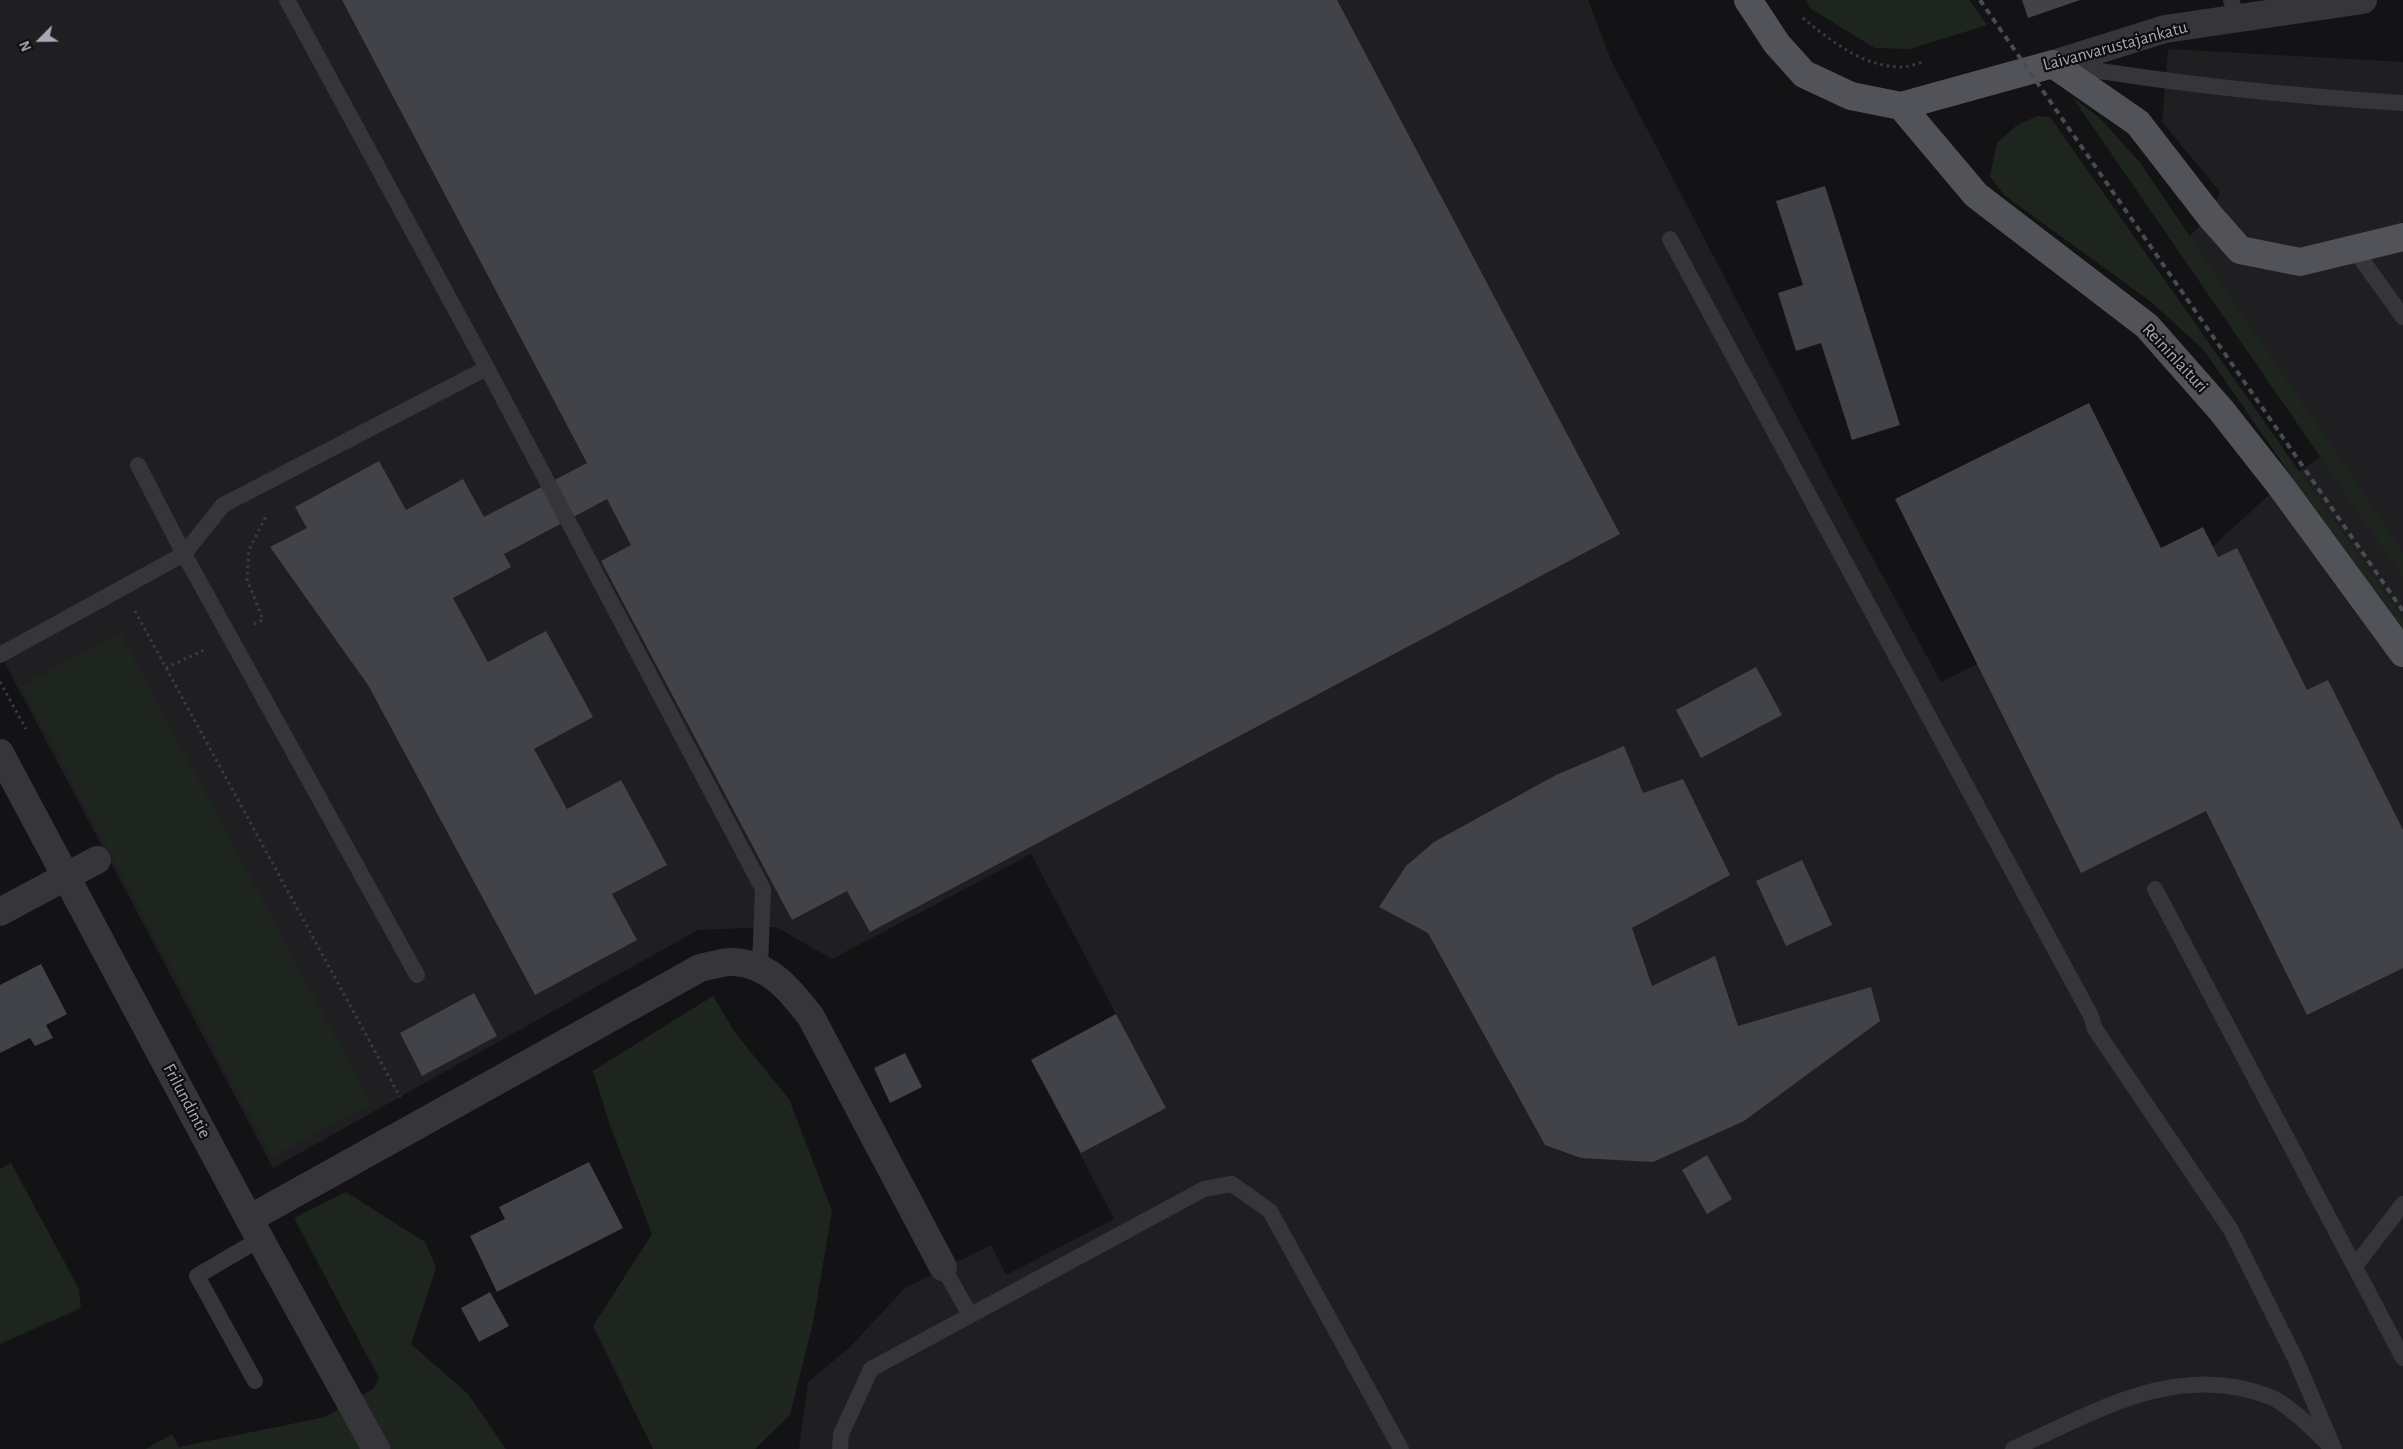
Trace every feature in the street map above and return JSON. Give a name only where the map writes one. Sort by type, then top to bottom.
[{"type":"main road","points":[[1748,0],[1777,44],[1804,74],[1851,96],[1901,106]]},
{"type":"main road","points":[[2053,64],[2138,123],[2210,216],[2240,250],[2300,262],[2403,237]]},
{"type":"main road","name":"Laivanvarustajankatu","points":[[1901,106],[2053,64]]},
{"type":"main road","name":"Reininlaituri","points":[[1901,106],[1976,196],[2147,326],[2227,417],[2280,484],[2403,654]]},
{"type":"street","name":"Laivanvarustajankatu","points":[[2053,64],[2235,9],[2363,0]]},
{"type":"street","name":"Frilundintie","points":[[0,753],[254,1229],[376,1449]]},
{"type":"street","points":[[0,912],[97,860]]},
{"type":"street","points":[[254,1229],[700,968],[733,961],[760,967],[788,988],[811,1017],[943,1267]]},
{"type":"lane","points":[[287,0],[487,368],[763,889],[760,967]]},
{"type":"lane","points":[[2053,64],[2166,82],[2304,97],[2403,103]]},
{"type":"lane","points":[[1670,239],[2091,1016],[2095,1028],[2231,1230],[2296,1360],[2333,1449]]},
{"type":"lane","points":[[2354,249],[2403,317]]},
{"type":"lane","points":[[0,655],[184,554],[223,505],[487,368]]},
{"type":"lane","points":[[138,464],[184,554],[417,976]]},
{"type":"lane","points":[[2155,889],[2403,1358]]},
{"type":"lane","points":[[840,1449],[842,1434],[871,1369],[1204,1189],[1232,1184],[1270,1211],[1401,1449]]},
{"type":"lane","points":[[2355,1266],[2403,1204]]},
{"type":"lane","points":[[254,1229],[197,1276],[255,1381]]},
{"type":"lane","points":[[943,1267],[970,1315]]},
{"type":"lane","points":[[2013,1449],[2118,1401],[2161,1387],[2218,1384],[2270,1396],[2312,1427],[2333,1449]]},
{"type":"path","points":[[1796,13],[1833,43],[1869,61],[1901,68]]},
{"type":"path","points":[[166,668],[263,620],[247,579],[248,550],[269,511]]},
{"type":"path","points":[[122,587],[404,1104]]},
{"type":"shaded area","points":[[0,0],[1588,0],[1611,60],[1843,504],[1941,682],[2213,546],[2280,485],[2328,451],[2179,246],[2210,216],[2220,192],[2162,122],[2168,49],[2403,62],[2403,1449],[799,1449],[808,1382],[849,1348],[905,1288],[991,1245],[1006,1275],[1114,1219],[1031,1060],[1116,1014],[1031,854],[832,959],[776,927],[698,930],[273,1168],[0,654]]},
{"type":"shaded area","points":[[1806,0],[1969,0],[1987,25],[1910,49],[1875,48],[1811,9]]},
{"type":"shaded area","points":[[2073,98],[2100,118],[2141,164],[2403,553],[2403,577]]},
{"type":"shaded area","points":[[2037,116],[2050,117],[2403,619],[2403,636],[2203,349],[2150,301],[2004,195],[1990,176],[1997,143],[2016,126]]},
{"type":"shaded area","points":[[120,633],[371,1104],[272,1157],[21,686]]},
{"type":"shaded area","points":[[713,996],[736,1034],[789,1099],[832,1211],[813,1323],[790,1415],[755,1449],[653,1449],[593,1326],[652,1234],[611,1128],[593,1071]]},
{"type":"shaded area","points":[[11,1163],[79,1289],[81,1308],[0,1344],[0,1169]]},
{"type":"shaded area","points":[[346,1192],[425,1242],[436,1268],[411,1344],[468,1394],[506,1449],[146,1449],[172,1434],[179,1447],[325,1417],[373,1389],[379,1378],[294,1218]]},
{"type":"building","points":[[342,0],[1337,0],[1620,534],[870,932],[847,891],[792,920],[601,561],[631,545],[607,499],[504,554],[511,567],[453,598],[488,662],[546,631],[593,717],[534,749],[567,809],[621,780],[667,865],[612,894],[637,940],[535,995],[368,685],[270,547],[307,528],[295,507],[379,461],[406,510],[463,479],[484,517],[587,463]]},
{"type":"building","points":[[2022,0],[2080,0],[2028,18]]},
{"type":"building","points":[[1825,186],[1900,425],[1852,440],[1821,343],[1796,351],[1778,293],[1803,285],[1776,201]]},
{"type":"building","points":[[2089,403],[2161,548],[2203,527],[2218,557],[2237,548],[2307,690],[2328,680],[2403,830],[2403,968],[2307,1015],[2206,811],[2081,873],[1895,499]]},
{"type":"building","points":[[1756,667],[1782,715],[1701,758],[1676,710]]},
{"type":"building","points":[[1624,746],[1643,793],[1683,779],[1730,875],[1632,928],[1652,986],[1715,956],[1738,1026],[1871,987],[1880,1021],[1744,1121],[1653,1162],[1581,1158],[1545,1145],[1428,933],[1379,907],[1406,866],[1434,842],[1556,775]]},
{"type":"building","points":[[1802,860],[1832,925],[1786,946],[1756,881]]},
{"type":"building","points":[[41,964],[67,1014],[46,1025],[53,1038],[35,1046],[30,1038],[0,1053],[0,985]]},
{"type":"building","points":[[474,993],[497,1036],[422,1076],[400,1033]]},
{"type":"building","points":[[1116,1014],[1166,1108],[1081,1153],[1031,1060]]},
{"type":"building","points":[[905,1053],[922,1087],[890,1103],[874,1068]]},
{"type":"building","points":[[1707,1155],[1732,1199],[1707,1214],[1682,1170]]},
{"type":"building","points":[[589,1162],[623,1228],[497,1292],[470,1236],[505,1219],[499,1207]]},
{"type":"building","points":[[490,1292],[509,1326],[479,1342],[461,1308]]},
{"type":"railway","points":[[1980,0],[2403,611]]}]
